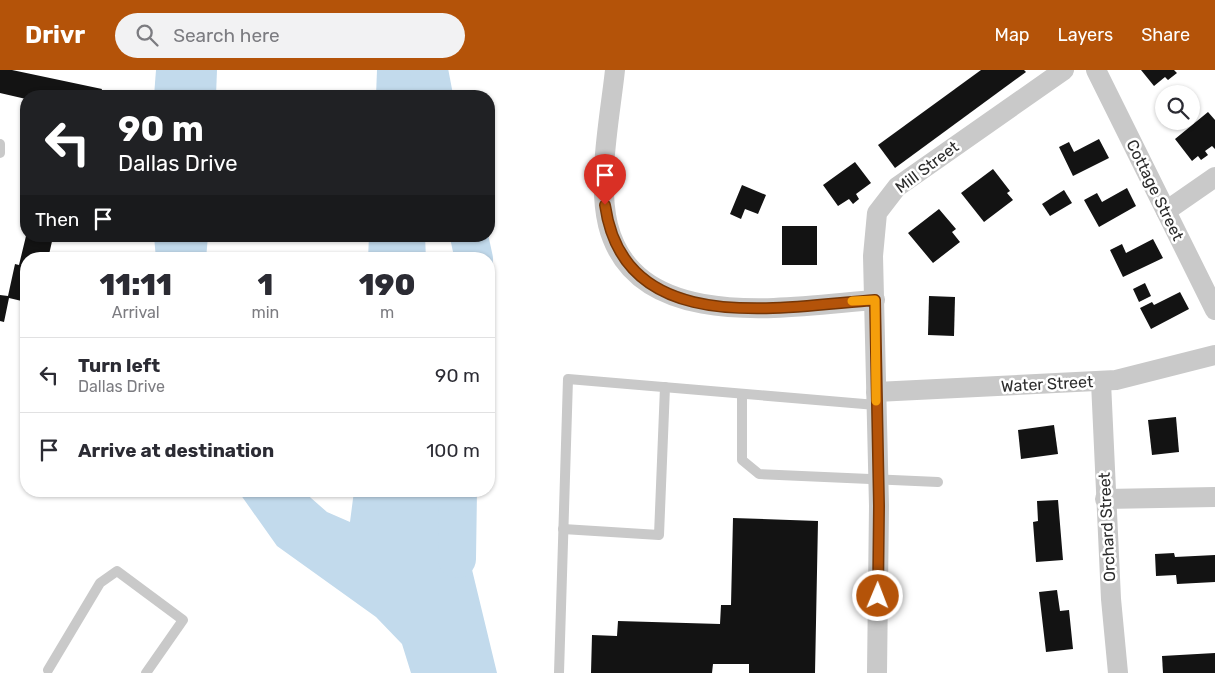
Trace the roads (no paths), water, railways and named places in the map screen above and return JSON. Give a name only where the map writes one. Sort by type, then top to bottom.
[{"type":"street","points":[[615,70],[605,177],[608,225],[619,252],[646,281],[675,298],[718,306],[782,307],[875,300]]},
{"type":"street","name":"Mill Street","points":[[878,673],[878,481],[873,256],[878,213],[897,187],[1064,70]]},
{"type":"street","name":"Cottage Street","points":[[1096,70],[1215,310]]},
{"type":"street","points":[[1166,211],[1215,177]]},
{"type":"street","name":"Water Street","points":[[876,399],[1101,382],[1116,380],[1215,355]]},
{"type":"street","name":"Orchard Street","points":[[1101,382],[1105,499],[1118,673]]},
{"type":"street","points":[[1105,499],[1215,497]]},
{"type":"lane","points":[[0,144],[0,153]]},
{"type":"lane","points":[[559,673],[568,379],[742,394],[876,399]]},
{"type":"lane","points":[[563,529],[659,534],[665,387]]},
{"type":"lane","points":[[742,394],[742,460],[759,474],[878,481],[938,482]]},
{"type":"lane","points":[[49,672],[100,583],[117,571],[183,620],[146,673]]},
{"type":"water","points":[[156,70],[217,70],[216,90],[154,90]]},
{"type":"water","points":[[377,70],[423,70],[422,90],[376,90]]},
{"type":"water","points":[[155,242],[207,242],[207,252],[155,252]]},
{"type":"water","points":[[369,242],[425,242],[426,252],[368,252]]},
{"type":"water","points":[[242,497],[310,497],[327,512],[350,522],[353,497],[454,497],[497,673],[411,673],[402,644],[376,617],[277,546]]},
{"type":"waterway","points":[[429,70],[433,90]]},
{"type":"waterway","points":[[470,242],[472,252]]},
{"type":"waterway","points":[[457,559],[458,497]]}]
